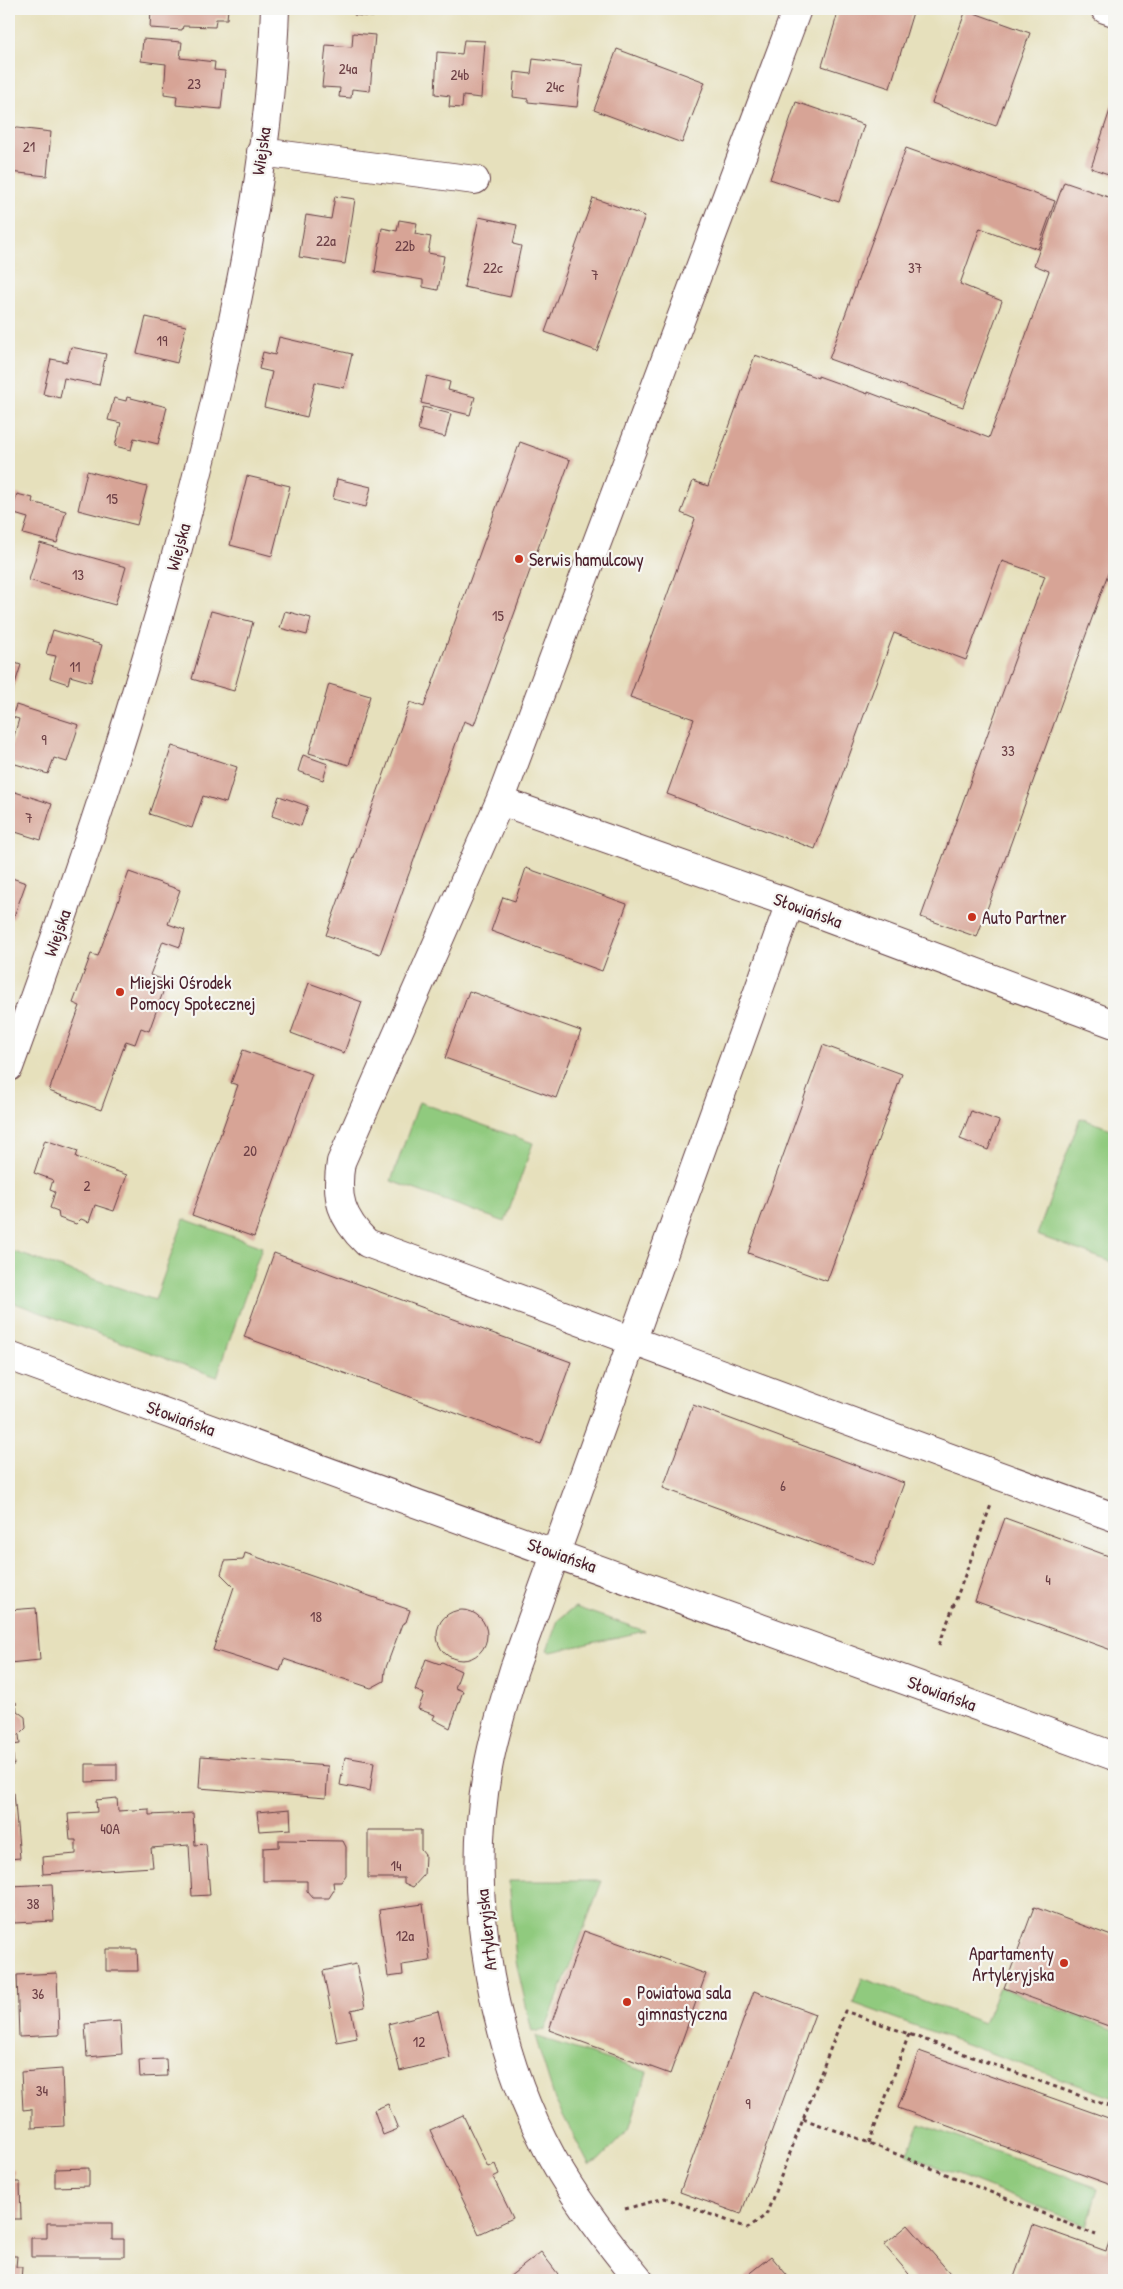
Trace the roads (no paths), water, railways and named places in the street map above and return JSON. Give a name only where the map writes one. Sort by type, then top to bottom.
[{"type":"street","name":"Wiejska","points":[[9,1067],[99,813],[160,613],[194,490],[240,288],[261,152],[272,63],[275,9]]},
{"type":"street","points":[[797,9],[500,801],[341,1162],[338,1192],[353,1230],[367,1243],[632,1340],[874,1432],[1114,1517]]},
{"type":"street","points":[[1105,9],[1114,12]]},
{"type":"street","points":[[261,152],[475,180]]},
{"type":"street","name":"Słowiańska","points":[[500,801],[790,903],[1114,1024]]},
{"type":"street","name":"Artyleryjska","points":[[639,2280],[603,2237],[560,2171],[526,2101],[508,2049],[494,1996],[486,1951],[480,1866],[482,1813],[488,1769],[498,1720],[512,1677],[790,903]]},
{"type":"street","name":"Słowiańska","points":[[9,1356],[1114,1756]]},
{"type":"place","name":"Serwis hamulcowy","points":[[519,559]]},
{"type":"place","name":"Auto Partner","points":[[972,917]]},
{"type":"place","name":"Miejski Ośrodek Pomocy Społecznej","points":[[120,992]]},
{"type":"place","name":"Apartamenty Artyleryjska","points":[[1064,1963]]},
{"type":"place","name":"Powiatowa sala gimnastyczna","points":[[627,2002]]}]
